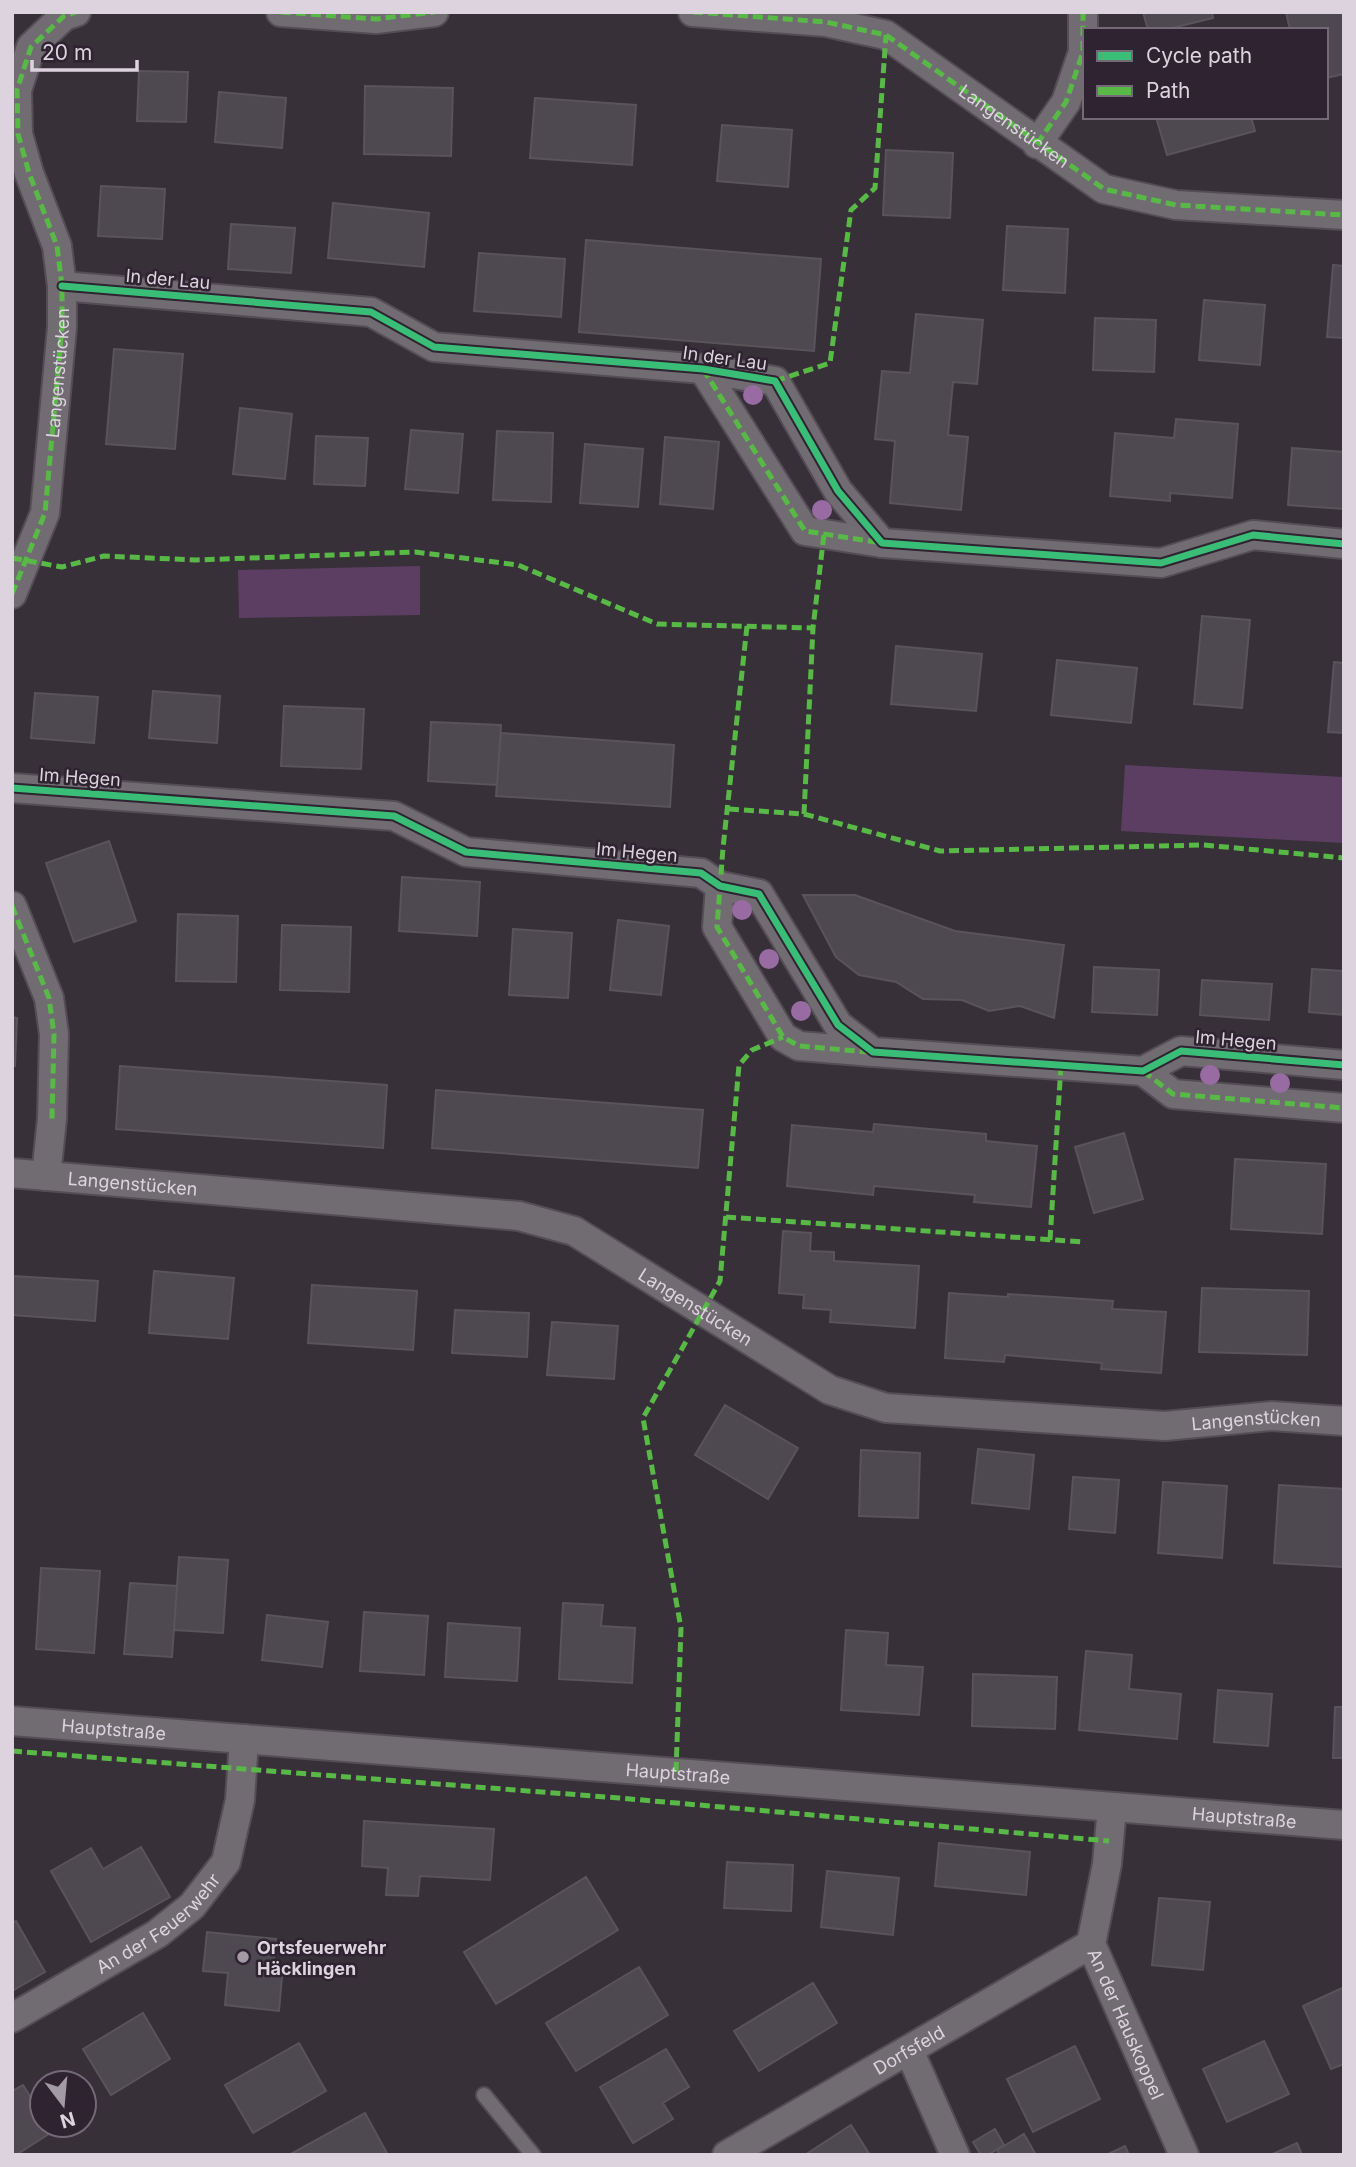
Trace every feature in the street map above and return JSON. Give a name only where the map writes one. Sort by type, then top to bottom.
[{"type":"street","name":"Langenstücken","points":[[12,594],[45,513],[62,327],[62,286],[57,246],[29,173],[18,134],[17,90],[31,47],[64,16],[76,12]]},
{"type":"street","points":[[281,12],[376,19],[434,12]]},
{"type":"street","name":"Langenstücken","points":[[693,12],[826,22],[886,35],[1037,144],[1104,188],[1176,205],[1344,215]]},
{"type":"street","points":[[1037,144],[1066,102],[1083,52],[1083,12]]},
{"type":"street","name":"In der Lau","points":[[62,286],[371,312],[434,347],[703,369],[775,381],[838,491],[882,543]]},
{"type":"street","name":"In der Lau","points":[[703,369],[805,531],[882,543],[1161,563],[1253,535],[1344,544]]},
{"type":"street","name":"Im Hegen","points":[[12,788],[394,816],[466,852],[701,873],[720,886],[759,894],[838,1025],[873,1052]]},
{"type":"street","points":[[720,886],[717,927],[783,1037],[799,1045],[1143,1071],[1172,1094],[1344,1108]]},
{"type":"street","name":"Langenstücken","points":[[12,906],[49,998],[54,1034],[52,1119],[46,1176]]},
{"type":"street","name":"Im Hegen","points":[[1143,1071],[1181,1051],[1344,1065]]},
{"type":"street","name":"Langenstücken","points":[[12,1173],[519,1216],[574,1231],[830,1390],[886,1408],[1165,1426],[1272,1416],[1344,1421]]},
{"type":"street","name":"Hauptstraße","points":[[12,1721],[1344,1825]]},
{"type":"street","name":"An der Feuerwehr","points":[[12,2018],[158,1934],[192,1906],[226,1862],[240,1800],[244,1739]]},
{"type":"street","name":"An der Hauskoppel","points":[[1112,1807],[1107,1864],[1091,1944],[1184,2155]]},
{"type":"street","name":"Dorfsfeld","points":[[727,2155],[1091,1944]]},
{"type":"street","points":[[909,2050],[955,2155]]},
{"type":"lane","points":[[484,2095],[534,2155]]},
{"type":"shaded area","points":[[420,566],[420,615],[239,618],[238,570]]},
{"type":"shaded area","points":[[1125,765],[1344,777],[1344,843],[1121,831]]},
{"type":"building","points":[[1143,12],[1212,12],[1213,18],[1172,28],[1147,28]]},
{"type":"building","points":[[1286,12],[1344,12],[1344,74],[1328,78],[1328,28],[1290,28]]},
{"type":"building","points":[[139,71],[188,72],[186,122],[137,121]]},
{"type":"building","points":[[365,86],[453,88],[451,156],[364,154]]},
{"type":"building","points":[[219,92],[286,98],[282,148],[215,142]]},
{"type":"building","points":[[535,98],[636,105],[632,165],[530,158]]},
{"type":"building","points":[[1157,119],[1252,119],[1255,131],[1167,155]]},
{"type":"building","points":[[722,125],[792,130],[788,187],[717,181]]},
{"type":"building","points":[[886,150],[953,153],[950,218],[883,215]]},
{"type":"building","points":[[101,186],[165,189],[162,239],[98,236]]},
{"type":"building","points":[[333,203],[429,213],[424,267],[328,258]]},
{"type":"building","points":[[231,224],[295,228],[291,273],[228,269]]},
{"type":"building","points":[[1007,226],[1068,229],[1065,293],[1003,290]]},
{"type":"building","points":[[586,240],[821,259],[814,351],[579,332]]},
{"type":"building","points":[[479,253],[565,259],[561,317],[474,311]]},
{"type":"building","points":[[1333,265],[1344,266],[1344,338],[1327,337]]},
{"type":"building","points":[[1204,300],[1265,305],[1260,365],[1199,360]]},
{"type":"building","points":[[916,314],[983,320],[977,384],[953,382],[948,435],[968,437],[961,510],[890,503],[895,441],[875,439],[882,371],[910,373]]},
{"type":"building","points":[[1095,318],[1156,320],[1154,372],[1093,370]]},
{"type":"building","points":[[114,349],[183,354],[175,449],[106,444]]},
{"type":"building","points":[[240,408],[292,414],[285,479],[233,474]]},
{"type":"building","points":[[1176,419],[1238,424],[1232,498],[1170,493],[1170,501],[1110,496],[1115,433],[1174,438]]},
{"type":"building","points":[[411,430],[463,434],[458,493],[405,489]]},
{"type":"building","points":[[497,431],[553,433],[551,502],[493,500]]},
{"type":"building","points":[[316,436],[368,438],[365,486],[314,484]]},
{"type":"building","points":[[665,437],[719,442],[713,509],[660,504]]},
{"type":"building","points":[[585,444],[643,449],[638,507],[580,503]]},
{"type":"building","points":[[1292,448],[1344,452],[1344,509],[1288,505]]},
{"type":"building","points":[[1202,616],[1250,620],[1242,708],[1194,704]]},
{"type":"building","points":[[896,646],[982,654],[976,711],[891,704]]},
{"type":"building","points":[[1057,660],[1137,668],[1131,723],[1051,715]]},
{"type":"building","points":[[1334,662],[1344,663],[1344,733],[1328,732]]},
{"type":"building","points":[[153,691],[220,696],[217,743],[149,738]]},
{"type":"building","points":[[35,693],[98,697],[94,743],[31,738]]},
{"type":"building","points":[[284,706],[364,709],[361,769],[281,766]]},
{"type":"building","points":[[431,722],[501,725],[497,785],[428,781]]},
{"type":"building","points":[[501,733],[674,745],[670,807],[496,796]]},
{"type":"building","points":[[109,841],[136,921],[74,942],[46,863]]},
{"type":"building","points":[[402,877],[480,882],[477,936],[399,931]]},
{"type":"building","points":[[803,895],[855,895],[955,931],[1064,945],[1054,1018],[1020,1006],[989,1011],[962,1000],[923,999],[896,982],[859,975],[836,957]]},
{"type":"building","points":[[178,914],[238,916],[236,982],[176,981]]},
{"type":"building","points":[[618,920],[669,926],[661,995],[610,990]]},
{"type":"building","points":[[282,925],[351,927],[349,992],[280,990]]},
{"type":"building","points":[[513,929],[572,933],[568,998],[509,995]]},
{"type":"building","points":[[1094,967],[1159,970],[1157,1015],[1092,1012]]},
{"type":"building","points":[[1312,969],[1344,971],[1344,1015],[1309,1012]]},
{"type":"building","points":[[1202,980],[1272,984],[1269,1020],[1200,1015]]},
{"type":"building","points":[[12,1017],[17,1018],[15,1066],[12,1065]]},
{"type":"building","points":[[120,1066],[387,1085],[383,1148],[116,1129]]},
{"type":"building","points":[[436,1090],[703,1110],[698,1168],[432,1148]]},
{"type":"building","points":[[874,1124],[986,1134],[986,1141],[1037,1146],[1031,1207],[974,1202],[975,1195],[874,1186],[873,1195],[787,1186],[792,1125],[873,1132]]},
{"type":"building","points":[[1124,1133],[1143,1199],[1094,1213],[1075,1147]]},
{"type":"building","points":[[1235,1159],[1326,1164],[1322,1234],[1231,1229]]},
{"type":"building","points":[[783,1231],[811,1233],[810,1251],[834,1252],[834,1261],[919,1266],[915,1328],[830,1322],[831,1310],[803,1308],[804,1295],[779,1293]]},
{"type":"building","points":[[154,1271],[234,1278],[228,1339],[149,1333]]},
{"type":"building","points":[[12,1276],[98,1281],[95,1321],[12,1315]]},
{"type":"building","points":[[312,1285],[417,1291],[413,1350],[308,1343]]},
{"type":"building","points":[[1202,1288],[1309,1291],[1307,1355],[1199,1352]]},
{"type":"building","points":[[949,1293],[1113,1301],[1112,1309],[1166,1312],[1161,1373],[1101,1369],[1102,1363],[1005,1355],[1004,1362],[945,1358]]},
{"type":"building","points":[[455,1310],[529,1313],[527,1357],[452,1353]]},
{"type":"building","points":[[552,1322],[618,1326],[614,1379],[547,1375]]},
{"type":"building","points":[[725,1405],[798,1448],[768,1499],[695,1455]]},
{"type":"building","points":[[978,1449],[1034,1455],[1029,1509],[972,1503]]},
{"type":"building","points":[[861,1450],[920,1453],[918,1518],[859,1516]]},
{"type":"building","points":[[1073,1477],[1119,1480],[1115,1533],[1069,1529]]},
{"type":"building","points":[[1163,1482],[1227,1486],[1222,1558],[1158,1553]]},
{"type":"building","points":[[1279,1485],[1344,1489],[1343,1567],[1274,1563]]},
{"type":"building","points":[[179,1557],[228,1560],[223,1633],[174,1630]]},
{"type":"building","points":[[41,1568],[100,1571],[94,1653],[36,1649]]},
{"type":"building","points":[[130,1583],[177,1586],[172,1657],[124,1654]]},
{"type":"building","points":[[563,1603],[603,1605],[601,1626],[635,1628],[632,1683],[559,1679]]},
{"type":"building","points":[[364,1612],[428,1616],[424,1675],[360,1671]]},
{"type":"building","points":[[267,1615],[328,1622],[322,1667],[262,1660]]},
{"type":"building","points":[[448,1623],[520,1628],[517,1681],[445,1677]]},
{"type":"building","points":[[846,1630],[888,1633],[886,1665],[923,1667],[919,1715],[841,1710]]},
{"type":"building","points":[[1086,1651],[1132,1655],[1129,1689],[1181,1694],[1177,1739],[1079,1730]]},
{"type":"building","points":[[973,1674],[1057,1677],[1055,1729],[972,1726]]},
{"type":"building","points":[[1218,1690],[1272,1694],[1268,1746],[1214,1742]]},
{"type":"building","points":[[1335,1707],[1344,1707],[1344,1758],[1333,1758]]},
{"type":"building","points":[[364,1821],[494,1829],[490,1880],[420,1876],[418,1896],[386,1895],[388,1868],[362,1866]]},
{"type":"building","points":[[939,1843],[1030,1852],[1026,1895],[935,1886]]},
{"type":"building","points":[[141,1847],[170,1897],[91,1942],[51,1871],[91,1848],[103,1869]]},
{"type":"building","points":[[727,1862],[793,1865],[791,1911],[724,1908]]},
{"type":"building","points":[[827,1871],[899,1878],[893,1935],[821,1927]]},
{"type":"building","points":[[586,1877],[618,1930],[496,2004],[464,1952]]},
{"type":"building","points":[[1159,1898],[1210,1902],[1203,1970],[1152,1965]]},
{"type":"building","points":[[16,1921],[45,1972],[12,1991],[12,1923]]},
{"type":"building","points":[[207,1932],[276,1939],[272,1976],[282,1977],[279,2011],[225,2005],[228,1973],[203,1971]]},
{"type":"building","points":[[639,1967],[668,2015],[576,2071],[546,2023]]},
{"type":"building","points":[[813,1983],[837,2023],[759,2071],[734,2031]]},
{"type":"building","points":[[1344,1987],[1344,2064],[1331,2069],[1303,2006]]},
{"type":"building","points":[[143,2013],[170,2059],[111,2095],[98,2069],[95,2069],[83,2049]]},
{"type":"building","points":[[1264,2041],[1289,2094],[1227,2122],[1203,2069]]},
{"type":"building","points":[[299,2043],[326,2091],[253,2133],[225,2085]]},
{"type":"building","points":[[1075,2046],[1100,2099],[1033,2132],[1007,2079]]},
{"type":"building","points":[[666,2049],[689,2087],[663,2103],[673,2119],[633,2143],[600,2087]]},
{"type":"building","points":[[23,2085],[28,2093],[28,2139],[41,2139],[16,2155],[12,2155],[12,2091]]},
{"type":"building","points":[[365,2113],[388,2155],[289,2155]]},
{"type":"building","points":[[851,2125],[870,2155],[805,2155]]},
{"type":"building","points":[[995,2129],[1004,2145],[988,2155],[981,2155],[973,2142]]},
{"type":"building","points":[[1024,2134],[1036,2155],[1000,2155],[997,2150]]},
{"type":"building","points":[[1297,2143],[1302,2155],[1270,2155]]},
{"type":"building","points":[[1125,2146],[1129,2155],[1106,2155]]},
{"type":"marked path","points":[[12,594],[45,513],[62,327],[62,286],[57,246],[29,173],[18,134],[17,90],[31,47],[64,16],[76,12]]},
{"type":"marked path","points":[[281,12],[376,19],[434,12]]},
{"type":"marked path","points":[[693,12],[826,22],[886,35],[1104,189],[1176,205],[1344,215]]},
{"type":"marked path","points":[[1037,144],[1066,102],[1083,52],[1083,12]]},
{"type":"marked path","points":[[775,381],[830,363],[851,210],[875,188],[886,35]]},
{"type":"marked path","points":[[703,369],[805,531],[882,543]]},
{"type":"marked path","points":[[729,809],[804,814],[813,628],[824,534]]},
{"type":"marked path","points":[[12,558],[62,567],[104,556],[196,560],[415,552],[518,565],[657,624],[813,628]]},
{"type":"marked path","points":[[747,626],[717,927],[783,1037],[799,1046],[869,1052]]},
{"type":"marked path","points":[[804,814],[940,851],[1204,845],[1344,858]]},
{"type":"marked path","points":[[12,906],[49,998],[54,1034],[52,1119]]},
{"type":"marked path","points":[[676,1772],[681,1628],[643,1418],[720,1281],[739,1065],[752,1050],[783,1037]]},
{"type":"marked path","points":[[1050,1240],[1061,1065]]},
{"type":"marked path","points":[[1143,1071],[1173,1094],[1344,1108]]},
{"type":"marked path","points":[[726,1217],[1083,1242]]},
{"type":"marked path","points":[[12,1751],[619,1798],[1109,1841]]},
{"type":"cycle path","points":[[62,286],[371,312],[434,347],[703,369],[775,381],[838,491],[882,543],[1161,563],[1253,535],[1344,544]]},
{"type":"cycle path","points":[[12,788],[394,816],[466,852],[701,873],[720,886],[759,894],[838,1025],[873,1052],[1143,1071],[1181,1051],[1344,1065]]},
{"type":"place","name":"Ortsfeuerwehr Häcklingen","points":[[243,1957]]}]
